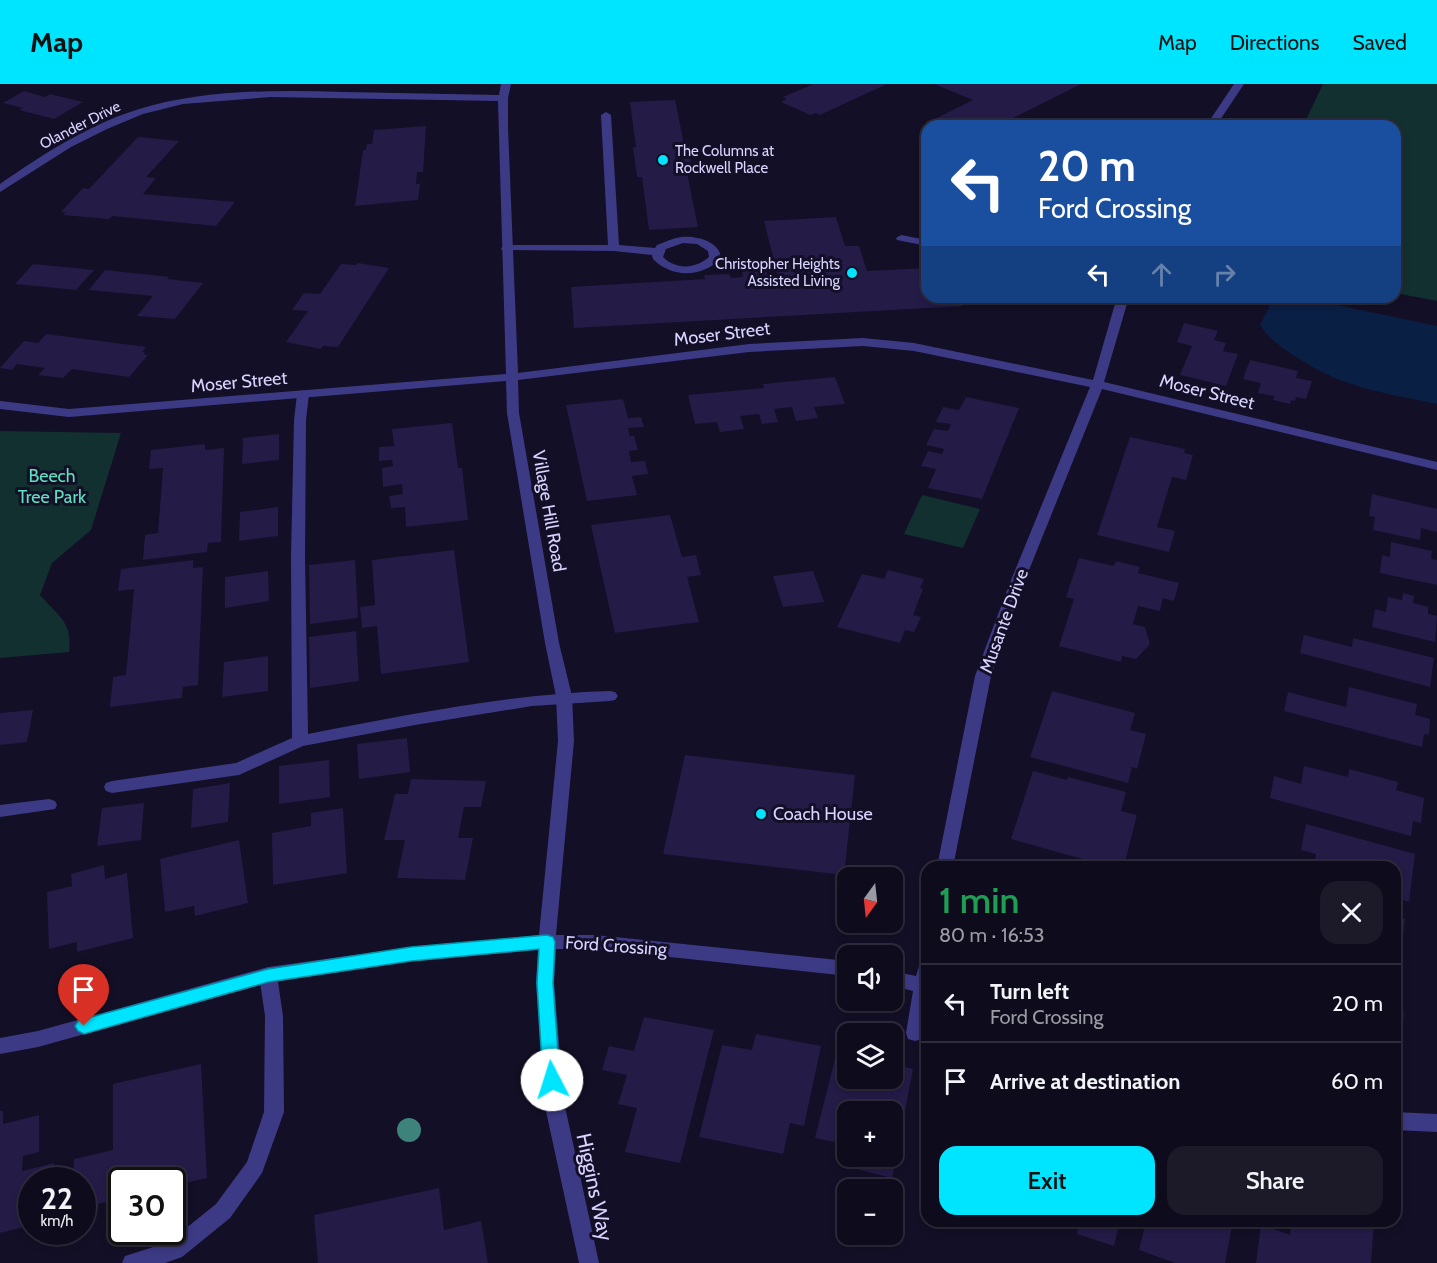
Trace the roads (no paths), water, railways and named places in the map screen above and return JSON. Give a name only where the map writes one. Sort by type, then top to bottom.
[{"type":"street","name":"Village Hill Road","points":[[506,84],[503,98],[506,248],[513,413],[552,643],[564,696],[566,741],[547,942]]},
{"type":"street","points":[[1215,120],[1239,84]]},
{"type":"street","name":"Olander Drive","points":[[0,189],[28,169],[92,132],[137,113],[177,102],[208,97],[267,94],[503,98]]},
{"type":"street","points":[[606,115],[614,248]]},
{"type":"street","points":[[901,238],[921,242]]},
{"type":"street","points":[[690,240],[708,245],[715,253],[715,258],[704,266],[685,270],[667,266],[657,257],[658,252],[673,241],[690,240]]},
{"type":"street","points":[[506,248],[614,248],[658,252]]},
{"type":"street","name":"Musante Drive","points":[[946,861],[983,676],[1016,585],[1097,385],[1121,303]]},
{"type":"street","name":"Moser Street","points":[[0,405],[69,413],[512,377],[749,348],[863,342],[914,347],[1097,385],[1437,466]]},
{"type":"street","points":[[300,741],[298,557],[300,420],[303,394]]},
{"type":"street","points":[[112,787],[239,769],[300,741],[518,702],[564,696],[610,696]]},
{"type":"street","points":[[0,812],[49,805]]},
{"type":"street","name":"Ford Crossing","points":[[0,1046],[38,1039],[268,975],[411,954],[547,942],[595,942],[837,968]]},
{"type":"street","name":"Higgins Way","points":[[547,942],[545,983],[554,1102],[589,1263]]},
{"type":"street","points":[[132,1263],[175,1250],[223,1211],[255,1167],[274,1112],[274,1016],[268,975]]},
{"type":"street","points":[[903,980],[921,984]]},
{"type":"street","points":[[915,1033],[921,1007]]},
{"type":"street","points":[[1401,1121],[1437,1123]]},
{"type":"water","points":[[1271,303],[1328,303],[1437,326],[1437,404],[1382,393],[1331,376],[1282,347],[1260,325]]},
{"type":"place","name":"The Columns at Rockwell Place","points":[[663,160]]},
{"type":"place","name":"Christopher Heights Assisted Living","points":[[852,273]]},
{"type":"place","name":"Coach House","points":[[761,814]]},
{"type":"park label","name":"Beech Tree Park","points":[[52,486]]}]
